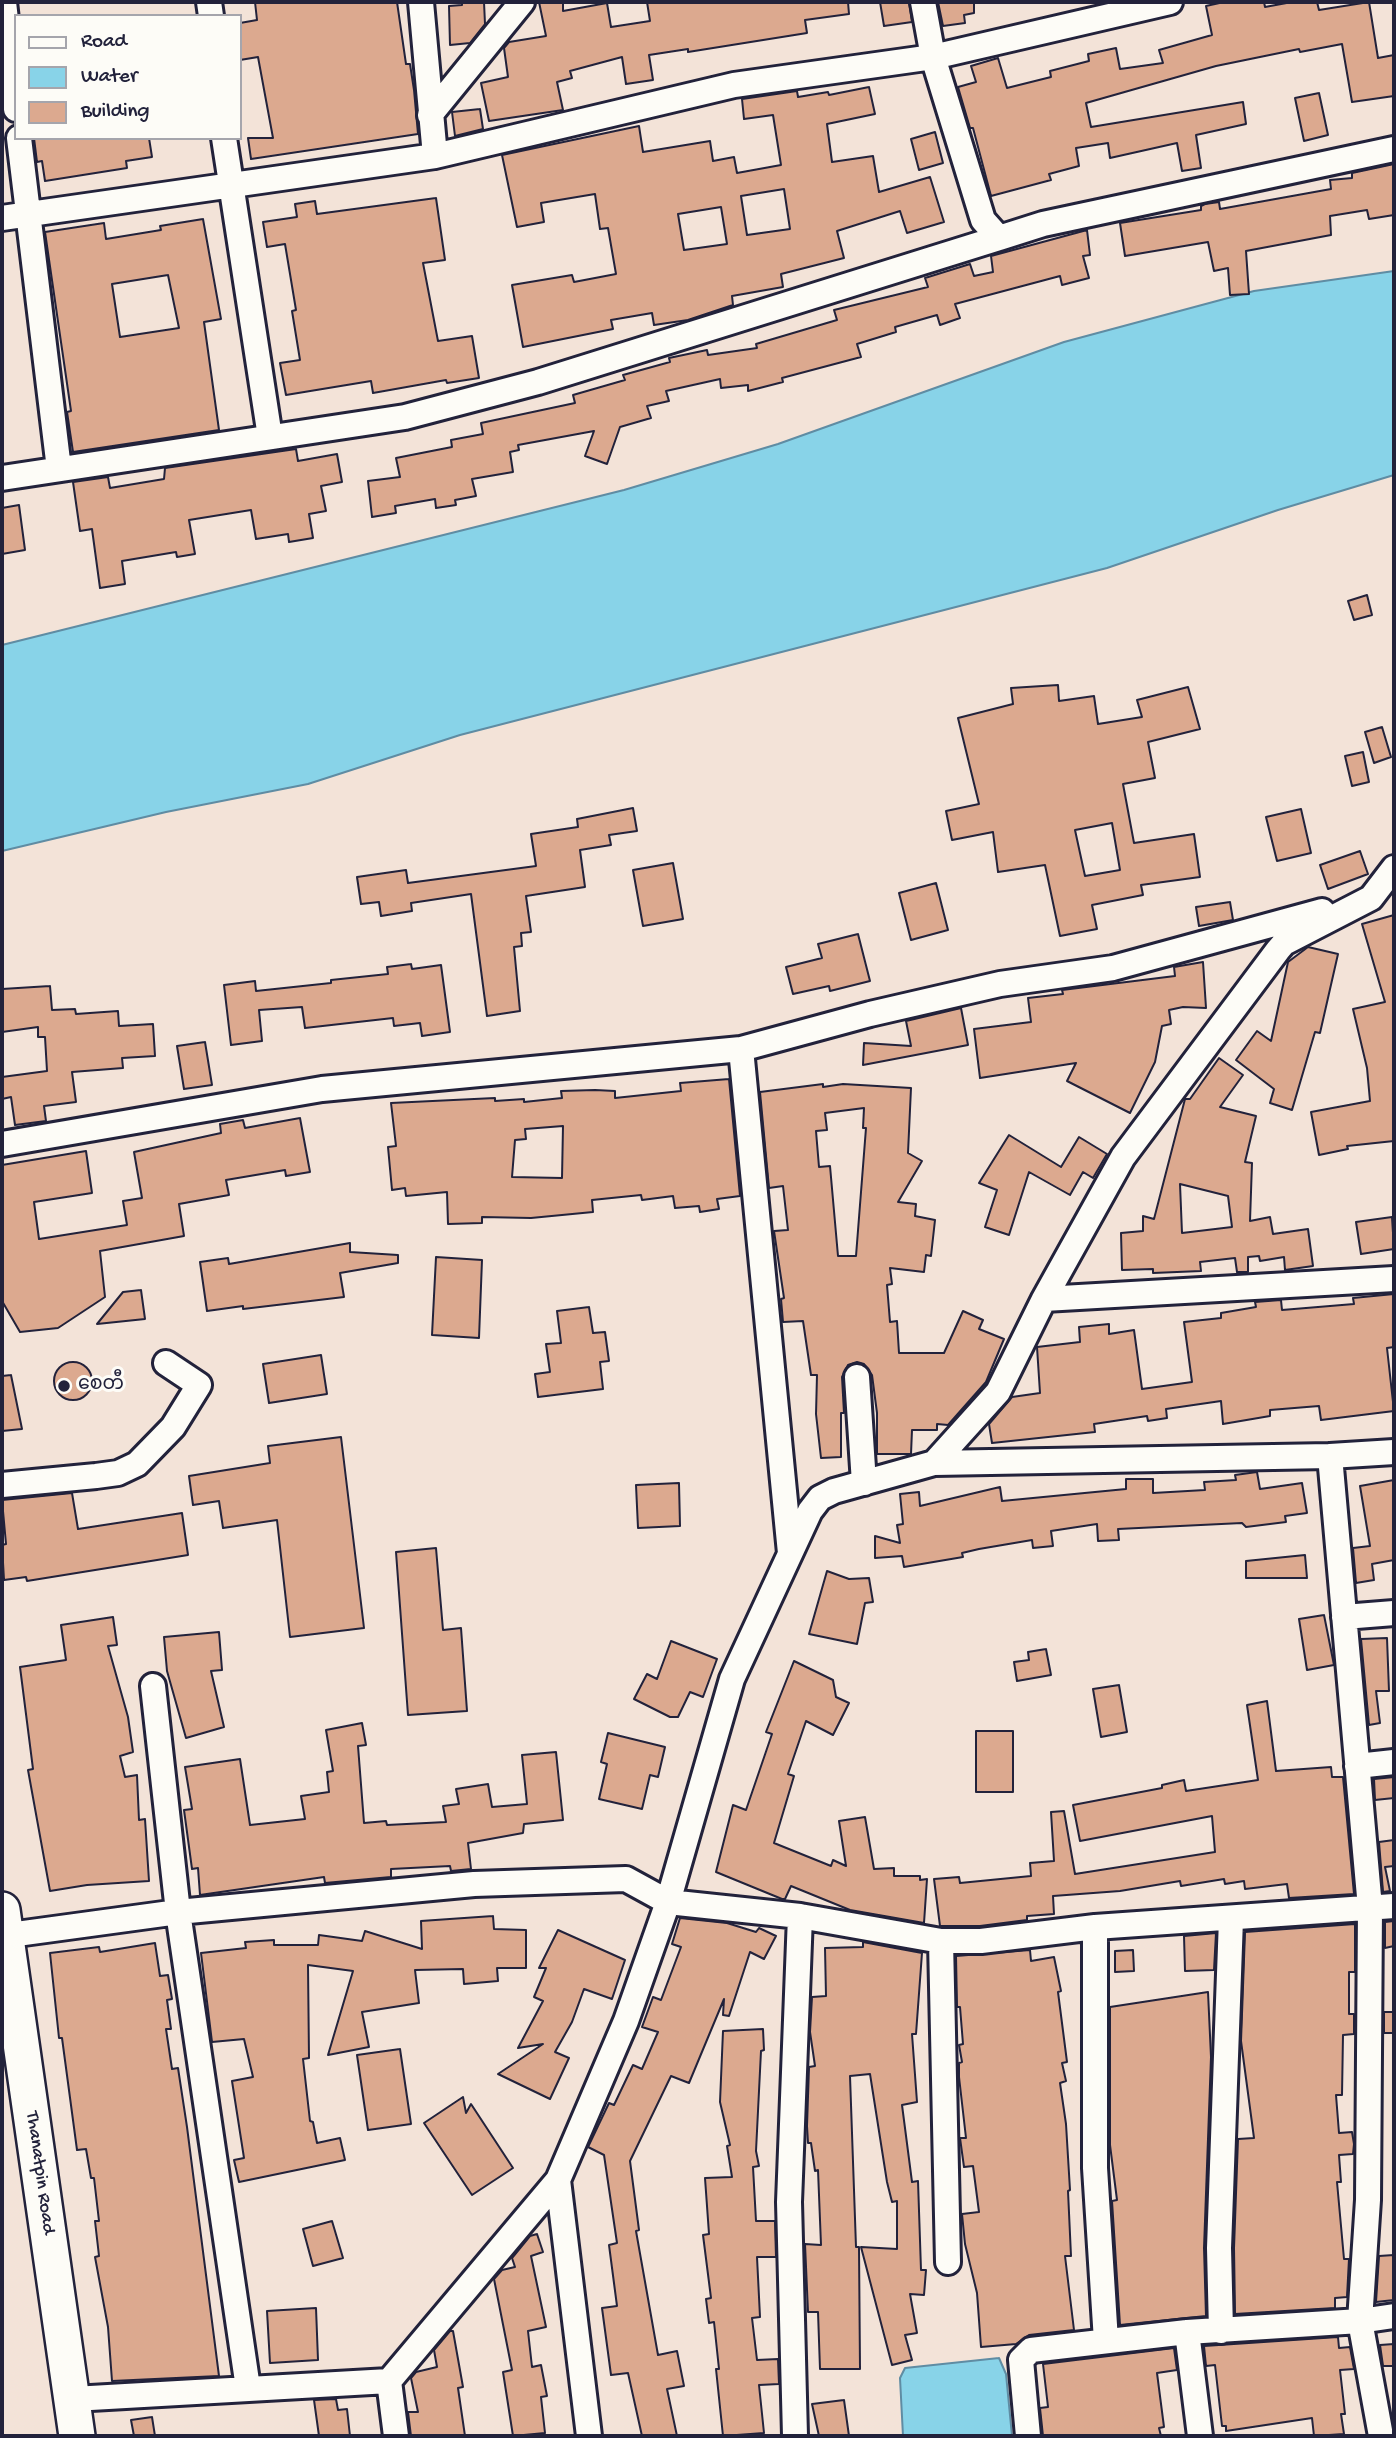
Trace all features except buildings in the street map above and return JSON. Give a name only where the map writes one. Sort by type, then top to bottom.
[{"type":"main road","name":"Thanatpin Road","points":[[3,1927],[77,2436]]},
{"type":"street","points":[[4,2],[14,91]]},
{"type":"street","points":[[421,2],[435,156]]},
{"type":"street","points":[[430,115],[522,2]]},
{"type":"street","points":[[923,2],[933,57],[983,220],[999,238]]},
{"type":"street","points":[[2,218],[435,156],[734,85],[933,57],[1170,2]]},
{"type":"street","points":[[19,140],[59,469]]},
{"type":"street","points":[[224,140],[270,437]]},
{"type":"street","points":[[2,478],[405,417],[538,382],[1043,225],[1394,149]]},
{"type":"street","points":[[934,1462],[998,1392],[1044,1299],[1123,1157],[1278,950],[1284,943],[1383,895],[1394,868]]},
{"type":"street","points":[[2,1144],[322,1089],[741,1049],[870,1014],[1000,984],[1113,968],[1383,895]]},
{"type":"street","points":[[741,1049],[790,1553]]},
{"type":"street","points":[[1044,1299],[1394,1279]]},
{"type":"street","points":[[2,1485],[118,1473],[137,1464],[173,1427],[199,1385],[166,1363]]},
{"type":"street","points":[[857,1377],[864,1483]]},
{"type":"street","points":[[73,2399],[389,2381],[558,2180],[626,2021],[668,1902],[732,1679],[810,1511],[820,1498],[934,1462],[1330,1457],[1394,1452]]},
{"type":"street","points":[[1330,1457],[1357,1766],[1382,1907],[1360,2321],[1381,2436]]},
{"type":"street","points":[[1345,1617],[1394,1613]]},
{"type":"street","points":[[153,1686],[178,1912],[248,2389]]},
{"type":"street","points":[[1357,1766],[1394,1762]]},
{"type":"street","points":[[3,1927],[474,1884],[626,1879],[668,1902],[800,1916],[941,1941],[981,1941],[1095,1927],[1382,1907]]},
{"type":"street","points":[[795,2436],[789,2202],[800,1916]]},
{"type":"street","points":[[1221,2331],[1219,2248],[1231,1919]]},
{"type":"street","points":[[1095,1927],[1095,2168],[1106,2341]]},
{"type":"street","points":[[941,1941],[948,2262]]},
{"type":"street","points":[[558,2180],[589,2436]]},
{"type":"street","points":[[1028,2436],[1021,2360],[1031,2350],[1187,2332],[1360,2321],[1394,2316]]},
{"type":"street","points":[[1187,2332],[1200,2436]]},
{"type":"street","points":[[389,2381],[396,2436]]},
{"type":"water","points":[[1394,271],[1394,475],[1278,510],[1107,568],[460,735],[308,784],[166,812],[2,851],[2,645],[624,490],[778,444],[1064,342],[1254,291]]},
{"type":"water","points":[[999,2358],[1006,2374],[1012,2436],[903,2436],[900,2378],[905,2368]]},
{"type":"place","name":"စေတီ","points":[[64,1386]]}]
